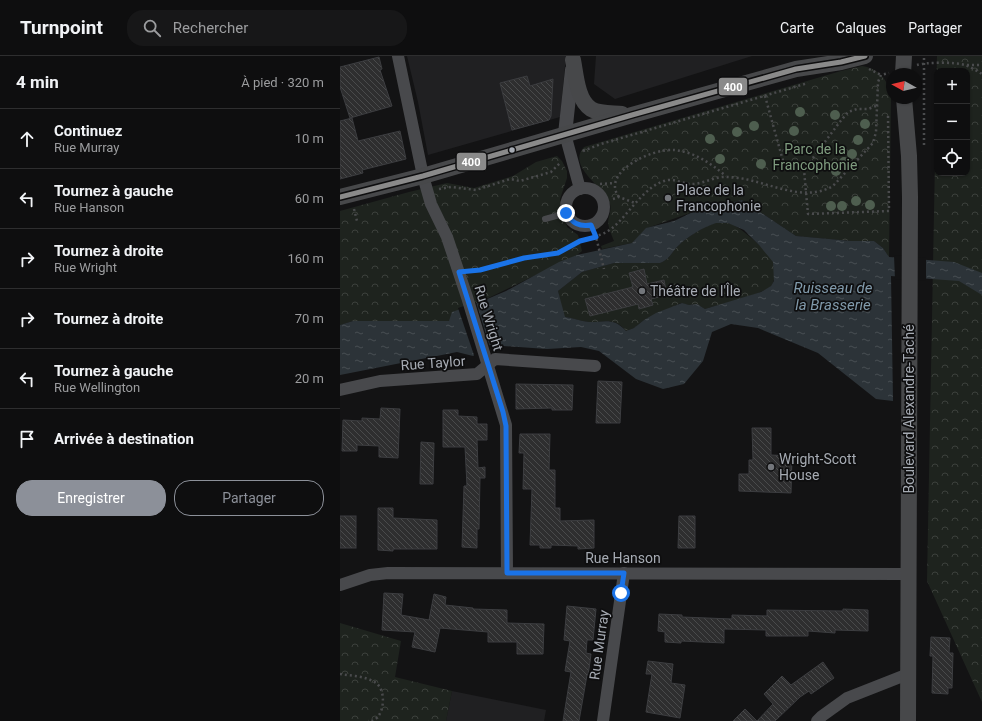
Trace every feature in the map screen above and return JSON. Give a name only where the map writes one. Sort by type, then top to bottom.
[{"type":"main road","points":[[796,69],[822,56]]},
{"type":"main road","points":[[343,204],[423,176],[632,115],[796,69],[841,62],[865,56]]},
{"type":"main road","points":[[573,58],[583,100],[591,109],[599,112],[632,115]]},
{"type":"main road","name":"Boulevard Alexandre-Taché","points":[[905,104],[909,156],[910,244],[908,721]]},
{"type":"street","name":"Rue Wright","points":[[398,56],[427,191],[431,204],[447,237],[459,272],[485,353],[506,426],[507,573]]},
{"type":"street","points":[[573,58],[565,134],[580,189]]},
{"type":"street","points":[[586,188],[598,193],[604,205],[601,217],[591,225],[579,225],[569,219],[566,213],[566,201],[569,196],[580,189],[586,188]]},
{"type":"street","name":"Rue Taylor","points":[[340,390],[380,382],[477,374],[495,359],[595,366]]},
{"type":"street","name":"Rue Murray","points":[[604,721],[624,573]]},
{"type":"street","name":"Rue Hanson","points":[[340,585],[362,577],[378,574],[908,574]]},
{"type":"street","points":[[817,721],[847,698],[908,674]]},
{"type":"lane","points":[[545,219],[566,213]]},
{"type":"path","points":[[924,56],[924,63],[982,65]]},
{"type":"path","points":[[964,65],[982,74]]},
{"type":"path","points":[[459,272],[480,270],[524,258],[558,253],[580,241],[596,237],[611,229],[654,185],[670,180],[687,184],[695,184],[726,176],[760,182],[787,191],[806,193],[825,191],[833,186],[873,143],[876,132],[878,82],[881,75]]},
{"type":"path","points":[[583,152],[601,144],[766,96],[785,168],[804,170]]},
{"type":"path","points":[[876,106],[868,110],[857,109],[848,112],[804,170],[808,214],[888,211],[888,114]]},
{"type":"path","points":[[619,198],[615,189],[615,182],[622,172],[645,155],[663,150],[673,150],[693,154],[710,163],[726,176]]},
{"type":"path","points":[[427,191],[452,187],[476,190],[510,179],[520,181],[551,172],[562,161]]},
{"type":"path","points":[[600,184],[615,182]]},
{"type":"path","points":[[613,199],[619,198],[635,203]]},
{"type":"path","points":[[343,204],[354,209],[361,207]]},
{"type":"path","points":[[354,209],[356,221]]},
{"type":"path","points":[[591,225],[596,237],[604,269]]},
{"type":"path","points":[[340,674],[366,678],[378,684],[383,694],[381,710],[374,720],[368,721]]},
{"type":"shaded area","points":[[407,56],[566,56],[560,117],[428,155],[418,102]]},
{"type":"shaded area","points":[[596,56],[752,56],[615,99],[594,84]]},
{"type":"shaded area","points":[[452,691],[546,710],[544,721],[446,721]]},
{"type":"green space","points":[[937,56],[982,56],[982,702],[927,581],[935,176],[970,176],[970,68],[937,68]]},
{"type":"green space","name":"Parc de la Francophonie","points":[[862,66],[868,67],[877,72],[886,82],[886,104],[891,104],[889,257],[883,248],[874,241],[851,241],[796,236],[742,200],[693,212],[647,228],[632,243],[602,249],[601,246],[614,241],[608,223],[610,204],[607,197],[588,177],[583,169],[580,162],[580,154],[584,147]]},
{"type":"green space","points":[[557,156],[562,161],[567,171],[567,178],[560,199],[567,227],[578,235],[582,251],[577,255],[478,303],[461,309],[449,321],[353,321],[340,325],[340,211],[447,183],[474,188],[513,176],[536,162]]},
{"type":"green space","points":[[715,223],[726,223],[733,225],[746,234],[766,252],[773,262],[775,274],[773,284],[771,286],[750,296],[705,309],[697,304],[689,305],[681,303],[644,320],[634,328],[626,331],[617,323],[609,321],[589,322],[564,317],[558,291],[582,272],[614,263],[663,262],[686,239]]},
{"type":"green space","points":[[340,623],[401,641],[395,677],[452,691],[446,721],[340,721]]},
{"type":"water","name":"Ruisseau de la Brasserie","points":[[742,200],[796,236],[851,241],[874,241],[883,248],[889,257],[954,262],[982,273],[982,295],[959,281],[891,276],[893,401],[876,399],[818,353],[758,328],[731,324],[712,332],[703,361],[684,384],[663,389],[636,379],[599,351],[581,347],[547,349],[490,345],[473,356],[457,352],[340,375],[340,325],[353,321],[449,321],[452,312],[506,291],[559,262],[577,255],[632,243],[646,228],[674,221],[693,212]],"holes":[[[716,223],[728,223],[744,230],[773,262],[774,281],[771,286],[761,292],[705,309],[697,304],[689,305],[682,303],[656,313],[634,328],[626,331],[617,324],[609,321],[589,322],[565,317],[558,291],[582,272],[614,263],[663,262],[686,239]]]},
{"type":"pier","points":[[894,255],[926,258],[926,281],[895,279]]},
{"type":"pier","points":[[476,302],[490,347],[475,358],[458,308]]},
{"type":"building","points":[[379,57],[382,69],[380,70],[392,106],[350,118],[340,87],[340,67]]},
{"type":"building","points":[[527,76],[530,86],[553,79],[551,116],[549,120],[512,130],[500,83]]},
{"type":"building","points":[[352,118],[358,141],[400,131],[406,159],[362,170],[363,173],[340,179],[340,121]]},
{"type":"building","name":"Théâtre de l'Île","points":[[644,269],[647,284],[664,280],[667,295],[651,299],[653,305],[639,309],[638,304],[590,316],[585,299],[633,287],[629,273]]},
{"type":"building","points":[[598,381],[622,382],[620,423],[596,423]]},
{"type":"building","points":[[516,384],[573,385],[572,410],[552,410],[552,408],[516,409]]},
{"type":"building","points":[[381,408],[400,409],[398,458],[379,457],[379,446],[357,445],[357,451],[342,451],[343,420],[362,421],[362,418],[380,419]]},
{"type":"building","points":[[443,410],[458,410],[458,416],[477,417],[477,424],[487,424],[487,440],[477,440],[478,468],[485,467],[485,478],[480,478],[477,548],[462,547],[464,486],[467,486],[465,447],[443,447]]},
{"type":"building","name":"Wright-Scott House","points":[[752,428],[771,428],[771,455],[792,456],[791,493],[739,491],[739,474],[749,474],[749,460],[753,460]]},
{"type":"building","points":[[520,434],[550,434],[549,470],[555,470],[555,508],[560,508],[560,521],[594,520],[594,548],[578,549],[578,546],[551,545],[551,548],[540,548],[540,545],[530,545],[532,489],[523,489],[524,453],[519,453]]},
{"type":"building","points":[[421,442],[434,443],[433,484],[420,484]]},
{"type":"building","points":[[378,508],[393,508],[393,518],[437,520],[437,549],[393,549],[393,551],[378,550]]},
{"type":"building","points":[[340,516],[356,516],[356,548],[340,548]]},
{"type":"building","points":[[679,516],[695,516],[695,548],[678,548]]},
{"type":"building","points":[[384,593],[403,594],[401,615],[429,620],[434,594],[446,597],[445,605],[473,609],[507,610],[507,623],[544,624],[543,654],[517,654],[517,642],[488,642],[488,632],[440,628],[435,652],[412,647],[415,632],[382,630]]},
{"type":"building","points":[[567,606],[596,609],[593,640],[587,640],[586,653],[591,654],[579,721],[563,721],[571,672],[565,671],[570,641],[564,640]]},
{"type":"building","points":[[843,609],[868,610],[868,631],[835,630],[835,633],[808,631],[808,636],[766,636],[766,630],[724,629],[724,643],[681,641],[681,643],[665,642],[665,632],[658,631],[659,614],[682,615],[682,617],[732,619],[732,615],[767,616],[767,610],[843,611]]},
{"type":"building","points":[[931,637],[950,638],[949,653],[953,653],[952,688],[948,688],[948,694],[932,693],[933,656],[930,656]]},
{"type":"building","points":[[648,661],[673,664],[671,683],[685,685],[680,718],[646,712],[652,674],[646,674]]},
{"type":"building","points":[[823,662],[834,678],[811,694],[809,691],[800,697],[775,721],[757,721],[773,704],[764,694],[782,676],[791,685]]},
{"type":"building","points":[[745,709],[757,721],[733,721]]},
{"type":"transit line","name":"400","points":[[340,197],[423,176],[796,69],[841,62],[865,56]]},
{"type":"place","name":"Place de la Francophonie","points":[[668,198]]},
{"type":"place","name":"Théâtre de l'Île","points":[[642,291]]},
{"type":"place","name":"Wright-Scott House","points":[[771,467]]},
{"type":"route","points":[[566,213],[569,219],[574,223],[585,226],[591,225],[596,237],[580,241],[558,253],[524,258],[480,270],[459,272],[503,412],[506,426],[507,573],[624,573],[621,593]]}]
